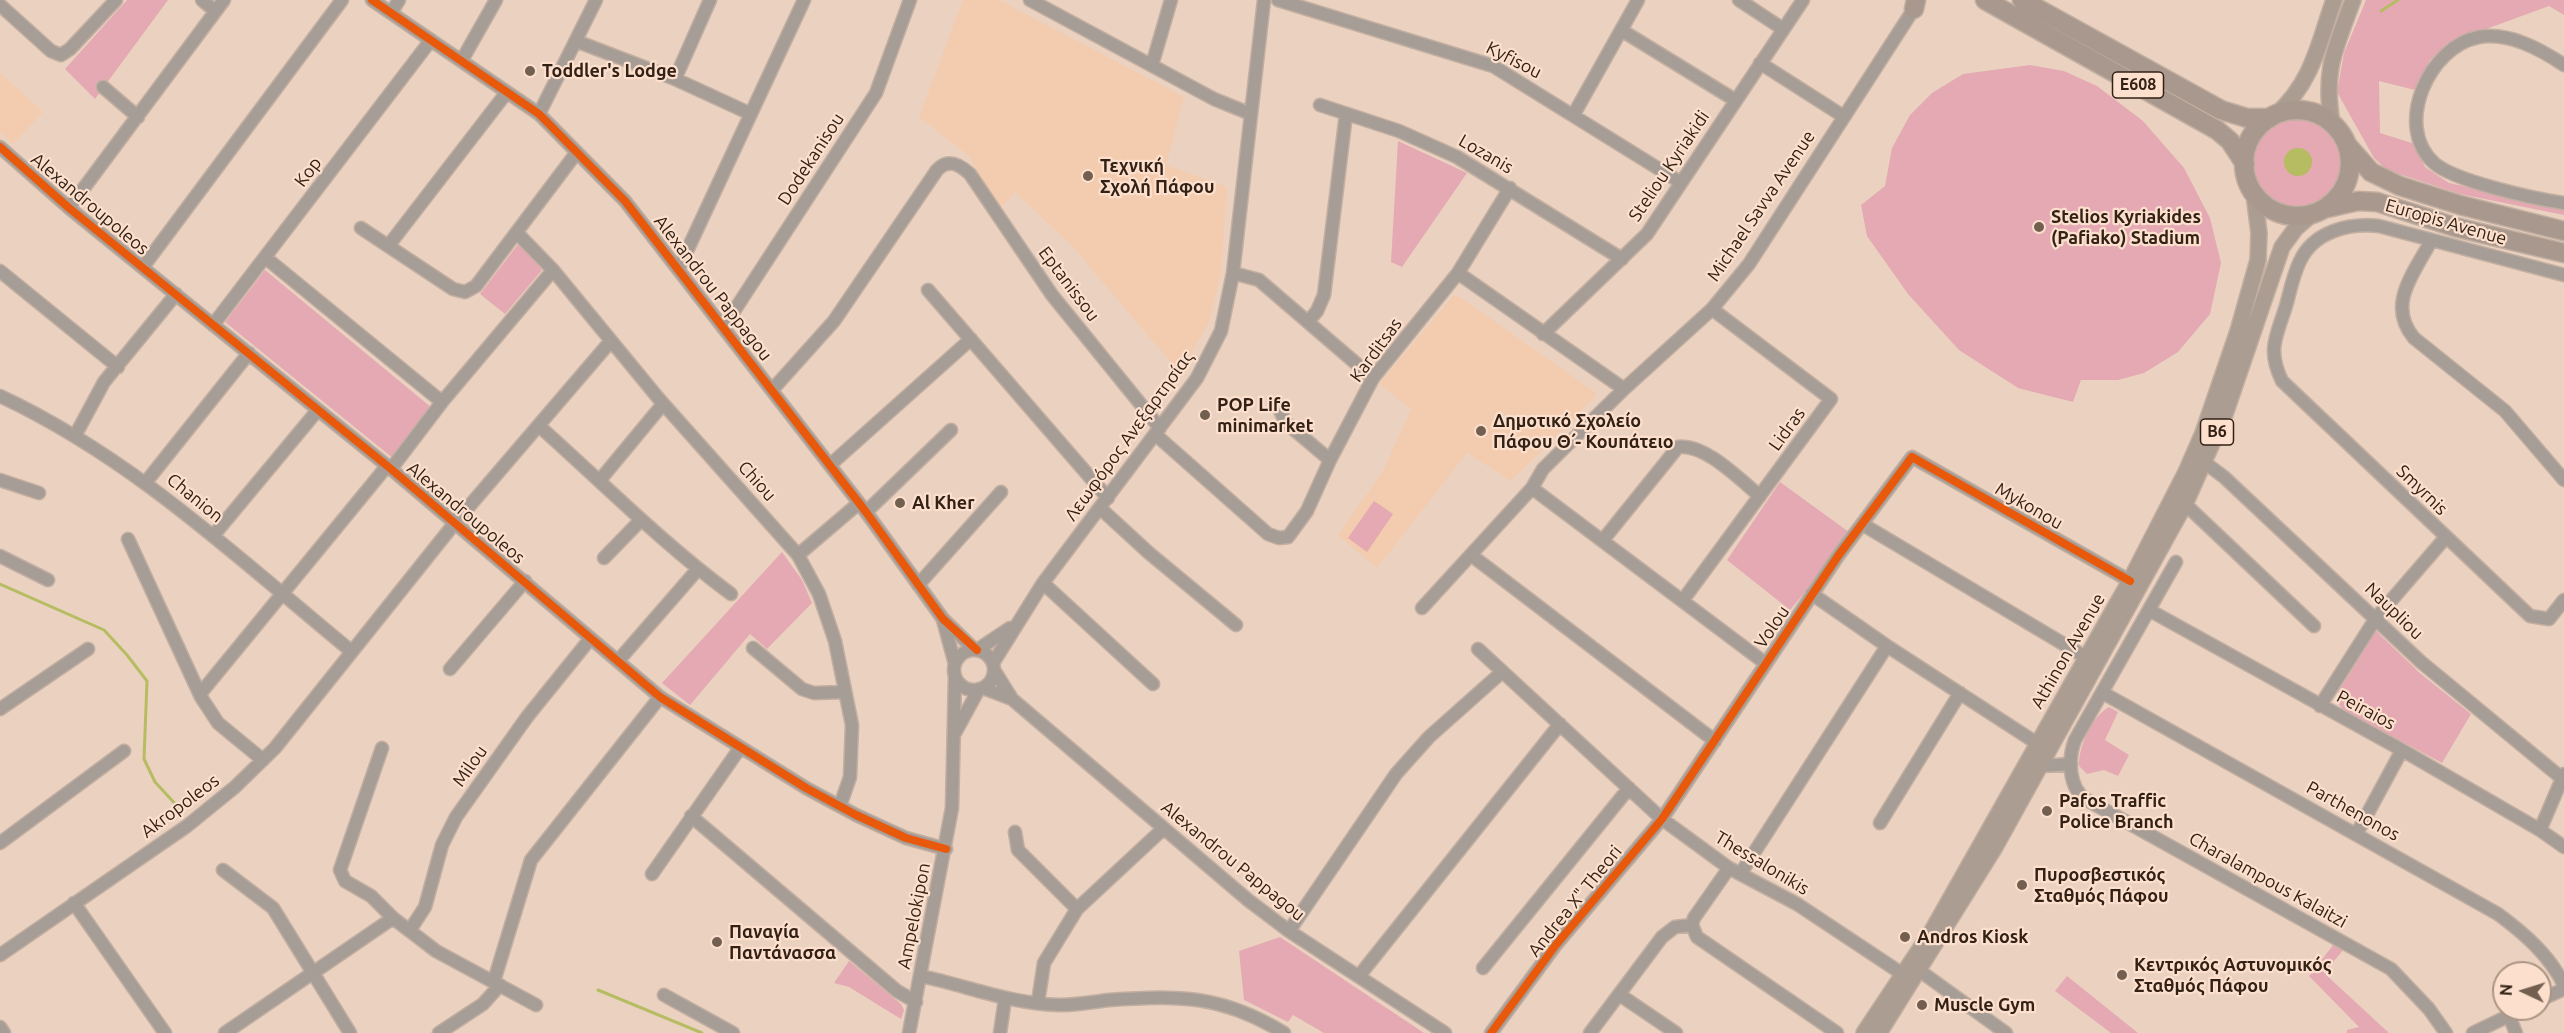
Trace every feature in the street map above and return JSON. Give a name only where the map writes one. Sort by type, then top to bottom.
[{"type":"highway","name":"E608","points":[[1985,0],[2217,130],[2230,141],[2244,164],[2246,177],[2254,194]]},
{"type":"highway","name":"E608","points":[[2022,0],[2221,110],[2247,118],[2273,116],[2292,111],[2308,111],[2332,123]]},
{"type":"highway","points":[[2244,164],[2251,138],[2273,116]]},
{"type":"highway","points":[[2254,194],[2265,206],[2279,213],[2295,216],[2319,211],[2341,194],[2347,183],[2350,164],[2347,145],[2332,123]]},
{"type":"highway","name":"Europis Avenue","points":[[2347,145],[2371,172],[2400,186],[2460,205],[2564,231]]},
{"type":"highway","name":"Europis Avenue","points":[[2319,211],[2358,201],[2377,202],[2455,227],[2564,253]]},
{"type":"main road","points":[[2273,116],[2293,100],[2303,85],[2334,0]]},
{"type":"main road","points":[[2332,123],[2327,87],[2330,68],[2353,0]]},
{"type":"main road","name":"Athinon Avenue","points":[[1879,1033],[1920,971],[2041,766],[2134,585],[2203,433],[2238,331],[2259,251],[2254,194]]},
{"type":"main road","name":"Athinon Avenue","points":[[1864,1033],[1932,931],[2087,658],[2185,504],[2225,414],[2282,247],[2296,228],[2319,211]]},
{"type":"street","points":[[0,5],[51,51],[61,55],[70,49],[116,0]]},
{"type":"street","points":[[202,0],[216,11]]},
{"type":"street","points":[[69,208],[224,0]]},
{"type":"street","points":[[143,267],[342,0]]},
{"type":"street","name":"Alexandrou Pappagou","points":[[372,0],[538,114],[625,201],[863,507],[943,619],[976,650]]},
{"type":"street","points":[[391,13],[399,0]]},
{"type":"street","points":[[462,60],[496,0]]},
{"type":"street","points":[[538,114],[596,0]]},
{"type":"street","points":[[675,80],[710,0]]},
{"type":"street","points":[[679,268],[804,0]]},
{"type":"street","name":"Dodekanisou","points":[[723,328],[876,93],[910,0]]},
{"type":"street","points":[[1030,0],[1214,99],[1251,114]]},
{"type":"street","points":[[1152,65],[1171,0]]},
{"type":"street","name":"Λεωφόρος Ανεξαρτησίας","points":[[993,667],[1014,626],[1043,583],[1197,378],[1221,331],[1233,273],[1264,0]]},
{"type":"street","name":"Kyfisou","points":[[1278,0],[1493,66],[1574,114],[1680,182]]},
{"type":"street","points":[[1574,114],[1638,0]]},
{"type":"street","points":[[1739,0],[1783,29]]},
{"type":"street","name":"Steliou Kyriakidi","points":[[1543,334],[1647,234],[1803,0]]},
{"type":"street","name":"Michael Savva Avenue","points":[[1422,608],[1532,488],[1543,469],[1624,389],[1712,309],[1749,264],[1916,3]]},
{"type":"street","points":[[1621,30],[1736,100]]},
{"type":"street","points":[[2564,65],[2523,43],[2489,37],[2463,43],[2447,52],[2435,65],[2427,80],[2417,118],[2424,151],[2443,170],[2467,180],[2564,203]]},
{"type":"street","name":"Kop","points":[[213,325],[431,40]]},
{"type":"street","points":[[576,41],[675,80],[751,114]]},
{"type":"street","points":[[1760,63],[1843,116]]},
{"type":"street","points":[[103,87],[138,117]]},
{"type":"street","points":[[388,246],[507,92]]},
{"type":"street","name":"Lozanis","points":[[1320,105],[1429,143],[1510,188],[1622,259]]},
{"type":"street","points":[[1308,322],[1317,311],[1324,295],[1346,114]]},
{"type":"street","name":"Alexandroupoleos","points":[[0,147],[69,208],[389,467],[660,696],[740,748],[840,806],[906,838],[946,849]]},
{"type":"street","points":[[361,228],[453,289],[465,292],[476,286],[577,152]]},
{"type":"street","name":"Eptanissou","points":[[773,389],[834,321],[937,170],[950,163],[960,165],[970,174],[1052,295],[1158,432],[1269,534],[1283,539]]},
{"type":"street","name":"Karditsas","points":[[1283,539],[1293,533],[1307,511],[1330,460],[1373,378],[1458,273],[1510,188]]},
{"type":"street","name":"Smyrnis","points":[[2431,241],[2400,231],[2359,224],[2339,228],[2308,250],[2300,261],[2272,350],[2275,367],[2282,381],[2530,616],[2549,619],[2564,600]]},
{"type":"street","name":"Chiou","points":[[517,233],[552,270],[663,404],[798,555],[821,598],[835,641],[852,725],[853,753],[850,777],[840,806]]},
{"type":"street","points":[[2564,275],[2431,241],[2406,289],[2401,308],[2403,323],[2414,338],[2522,427],[2564,480]]},
{"type":"street","points":[[266,258],[442,402]]},
{"type":"street","points":[[200,694],[552,270]]},
{"type":"street","points":[[0,271],[118,367]]},
{"type":"street","points":[[1233,273],[1259,280],[1373,378]]},
{"type":"street","points":[[1458,273],[1624,389]]},
{"type":"street","points":[[928,290],[971,339],[1104,503],[1149,553],[1236,625]]},
{"type":"street","points":[[76,435],[104,382],[176,294]]},
{"type":"street","name":"Lidras","points":[[1683,600],[1831,399],[1712,309]]},
{"type":"street","points":[[830,465],[971,339]]},
{"type":"street","name":"Akropoleos","points":[[0,955],[187,826],[262,760],[454,524],[610,342]]},
{"type":"street","points":[[146,482],[249,353]]},
{"type":"street","name":"Chanion","points":[[0,396],[76,435],[146,482],[351,651]]},
{"type":"street","points":[[1277,403],[1284,422],[1330,460]]},
{"type":"street","points":[[600,480],[663,404]]},
{"type":"street","points":[[213,536],[317,411]]},
{"type":"street","points":[[538,426],[600,480],[640,521],[731,594]]},
{"type":"street","points":[[798,555],[863,507],[951,430]]},
{"type":"street","points":[[1604,540],[1678,447],[1688,446],[1703,451],[1760,496]]},
{"type":"street","name":"Mykonou","points":[[1912,457],[2134,585]]},
{"type":"street","name":"Volou","points":[[1662,819],[1812,594],[1912,457]]},
{"type":"street","name":"Naupliou","points":[[2204,462],[2224,477],[2438,676],[2563,777]]},
{"type":"street","points":[[0,480],[39,493]]},
{"type":"street","points":[[1532,488],[1765,663]]},
{"type":"street","points":[[918,585],[1001,492]]},
{"type":"street","points":[[2185,504],[2314,626]]},
{"type":"street","points":[[604,558],[640,521]]},
{"type":"street","points":[[1862,524],[2087,658]]},
{"type":"street","points":[[2320,705],[2376,618],[2446,537]]},
{"type":"street","points":[[128,539],[200,694],[218,723],[262,760]]},
{"type":"street","points":[[1471,555],[1715,741]]},
{"type":"street","points":[[0,556],[48,580]]},
{"type":"street","points":[[2041,766],[2071,766],[2075,740],[2176,562]]},
{"type":"street","points":[[618,661],[698,569]]},
{"type":"street","points":[[450,669],[525,581]]},
{"type":"street","points":[[1043,583],[1153,684]]},
{"type":"street","points":[[2134,585],[2148,610]]},
{"type":"street","points":[[1812,594],[1887,646],[2038,744]]},
{"type":"street","name":"Peiraios","points":[[2148,610],[2402,750],[2540,830],[2564,847]]},
{"type":"street","name":"Alexandrou Pappagou","points":[[943,619],[955,670]]},
{"type":"street","name":"Λεωφόρος Ανεξαρτησίας","points":[[976,650],[1014,626]]},
{"type":"street","name":"Milou","points":[[410,930],[425,907],[442,845],[456,816],[527,717],[590,639]]},
{"type":"street","points":[[1741,873],[1887,646]]},
{"type":"street","points":[[753,648],[802,689],[814,693],[845,692]]},
{"type":"street","points":[[0,709],[88,649]]},
{"type":"street","name":"Thessalonikis","points":[[1478,649],[1662,819],[1729,868],[1797,904],[1904,975]]},
{"type":"street","points":[[976,650],[988,656],[993,667],[991,681],[981,688],[967,689],[955,670],[965,652],[976,650]]},
{"type":"street","name":"Alexandrou Pappagou","points":[[993,667],[1012,699],[1163,829],[1289,932],[1445,1033]]},
{"type":"street","name":"Ampelokipon","points":[[909,1033],[946,849],[952,808],[955,670]]},
{"type":"street","points":[[1289,932],[1396,774],[1429,737],[1502,672]]},
{"type":"street","name":"Alexandrou Pappagou","points":[[981,688],[1012,699]]},
{"type":"street","name":"Ampelokipon","points":[[955,734],[981,688]]},
{"type":"street","points":[[1880,823],[1960,693]]},
{"type":"street","name":"Parthenonos","points":[[2103,693],[2498,914],[2520,930],[2549,960],[2564,987]]},
{"type":"street","points":[[439,1033],[483,1004],[497,983],[531,860],[660,696]]},
{"type":"street","points":[[1359,976],[1560,724]]},
{"type":"street","points":[[382,748],[340,870],[345,881],[371,896],[393,918],[450,960],[536,1005]]},
{"type":"street","points":[[652,874],[740,748]]},
{"type":"street","points":[[2356,833],[2402,750]]},
{"type":"street","points":[[0,843],[124,752]]},
{"type":"street","name":"Charalampous Kalaitzi","points":[[2071,766],[2077,789],[2087,800],[2391,969],[2429,1009],[2446,1033]]},
{"type":"street","points":[[2540,830],[2563,777]]},
{"type":"street","points":[[1483,968],[1629,789]]},
{"type":"street","points":[[691,816],[897,991],[915,1002]]},
{"type":"street","name":"Andrea X\" Theori","points":[[1491,1033],[1555,946],[1662,819]]},
{"type":"street","points":[[1038,1002],[1044,963],[1077,909],[1163,829]]},
{"type":"street","points":[[1015,832],[1018,850],[1077,909]]},
{"type":"street","points":[[1729,868],[1697,912],[1692,925],[1697,937],[1837,1033]]},
{"type":"street","points":[[223,870],[273,908],[350,1033]]},
{"type":"street","points":[[74,903],[165,1033]]},
{"type":"street","points":[[225,1033],[393,918]]},
{"type":"street","points":[[1590,1033],[1662,937],[1675,927],[1692,925]]},
{"type":"street","points":[[1920,971],[2006,1033]]},
{"type":"street","points":[[921,976],[1005,999],[1060,1005],[1161,996],[1187,997],[1232,1006],[1284,1033]]},
{"type":"street","points":[[664,995],[733,1033]]},
{"type":"street","points":[[1620,995],[1676,1033]]},
{"type":"street","points":[[1000,1033],[1005,999]]},
{"type":"street","points":[[2473,1033],[2498,1021]]},
{"type":"street","points":[[0,1027],[4,1033]]},
{"type":"shaded area","points":[[127,0],[168,0],[95,99],[65,69]]},
{"type":"shaded area","name":"Τεχνική Σχολή Πάφου","points":[[963,0],[999,0],[1184,97],[1166,165],[1227,187],[1221,274],[1209,322],[1180,373],[1071,245],[1015,192],[999,210],[969,156],[919,117]]},
{"type":"shaded area","points":[[2366,0],[2564,0],[2564,15],[2549,6],[2448,43],[2430,60],[2415,90],[2379,81],[2380,133],[2415,144],[2425,167],[2449,183],[2564,207],[2564,215],[2460,194],[2387,170],[2374,158],[2337,92],[2344,53]]},
{"type":"shaded area","name":"Stelios Kyriakides (Pafiako) Stadium","points":[[2030,65],[2064,71],[2097,86],[2143,121],[2184,168],[2210,218],[2221,263],[2210,314],[2178,352],[2144,373],[2118,380],[2081,380],[2073,402],[2018,388],[1959,350],[1908,294],[1867,236],[1861,205],[1885,186],[1892,148],[1910,115],[1932,93],[1963,74]]},
{"type":"shaded area","points":[[0,73],[43,112],[13,144],[0,132]]},
{"type":"shaded area","points":[[2297,117],[2314,121],[2329,130],[2338,145],[2342,162],[2338,179],[2329,194],[2314,203],[2297,207],[2280,203],[2265,194],[2256,179],[2252,162],[2256,145],[2265,130],[2280,121]]},
{"type":"shaded area","points":[[1398,141],[1467,173],[1402,267],[1391,262]]},
{"type":"shaded area","points":[[2298,148],[2308,152],[2312,162],[2308,172],[2298,176],[2288,172],[2284,162],[2288,152]]},
{"type":"shaded area","points":[[519,243],[542,270],[505,314],[480,294]]},
{"type":"shaded area","points":[[265,270],[432,408],[394,459],[225,322]]},
{"type":"shaded area","name":"Δημοτικό Σχολείο Πάφου Θ΄ - Κουπάτειο","points":[[1453,296],[1460,297],[1596,393],[1594,398],[1511,481],[1467,453],[1377,568],[1338,535],[1383,471],[1411,409],[1379,384]]},
{"type":"shaded area","points":[[1780,482],[1853,535],[1790,610],[1727,560]]},
{"type":"shaded area","points":[[1374,501],[1393,514],[1367,552],[1348,538]]},
{"type":"shaded area","points":[[782,552],[802,580],[812,603],[767,649],[750,634],[690,705],[662,683]]},
{"type":"shaded area","points":[[2376,631],[2421,674],[2471,714],[2442,763],[2343,710],[2338,703],[2338,692]]},
{"type":"shaded area","points":[[2109,707],[2118,712],[2105,740],[2129,755],[2118,776],[2104,770],[2087,774],[2079,766],[2081,750],[2087,733],[2097,717]]},
{"type":"shaded area","points":[[1280,937],[1424,1033],[1324,1033],[1293,1015],[1288,1022],[1244,1000],[1239,951]]},
{"type":"shaded area","points":[[2334,944],[2344,949],[2324,973],[2389,1033],[2347,1033],[2347,1030],[2359,1027],[2309,976]]},
{"type":"shaded area","points":[[849,961],[901,1004],[904,1010],[901,1019],[849,987],[834,983]]},
{"type":"shaded area","points":[[2067,976],[2138,1033],[2111,1033],[2055,991]]},
{"type":"waterway","points":[[2381,11],[2398,0]]},
{"type":"waterway","points":[[0,584],[104,630],[127,655],[147,681],[144,759],[155,782],[179,808]]},
{"type":"waterway","points":[[598,990],[702,1033]]},
{"type":"cycle path","points":[[372,0],[539,114],[625,201],[866,512],[943,619],[977,650]]},
{"type":"cycle path","points":[[0,147],[69,208],[391,469],[660,697],[806,788],[856,815],[906,838],[946,849]]},
{"type":"cycle path","points":[[1491,1033],[1555,946],[1662,819],[1838,556],[1912,457],[2130,581]]},
{"type":"place","name":"Toddler's Lodge","points":[[530,71]]},
{"type":"place","name":"Τεχνική Σχολή Πάφου","points":[[1088,176]]},
{"type":"place","name":"Stelios Kyriakides (Pafiako) Stadium","points":[[2039,227]]},
{"type":"place","name":"POP Life minimarket","points":[[1205,415]]},
{"type":"place","name":"Δημοτικό Σχολείο Πάφου Θ΄ - Κουπάτειο","points":[[1481,431]]},
{"type":"place","name":"Al Kher","points":[[900,503]]},
{"type":"place","name":"Pafos Traffic Police Branch","points":[[2047,811]]},
{"type":"place","name":"Πυροσβεστικός Σταθμός Πάφου","points":[[2022,885]]},
{"type":"place","name":"Andros Kiosk","points":[[1905,937]]},
{"type":"place","name":"Παναγία Παντάνασσα","points":[[717,942]]},
{"type":"place","name":"Κεντρικός Αστυνομικός Σταθμός Πάφου","points":[[2122,975]]},
{"type":"place","name":"Muscle Gym","points":[[1922,1005]]}]
